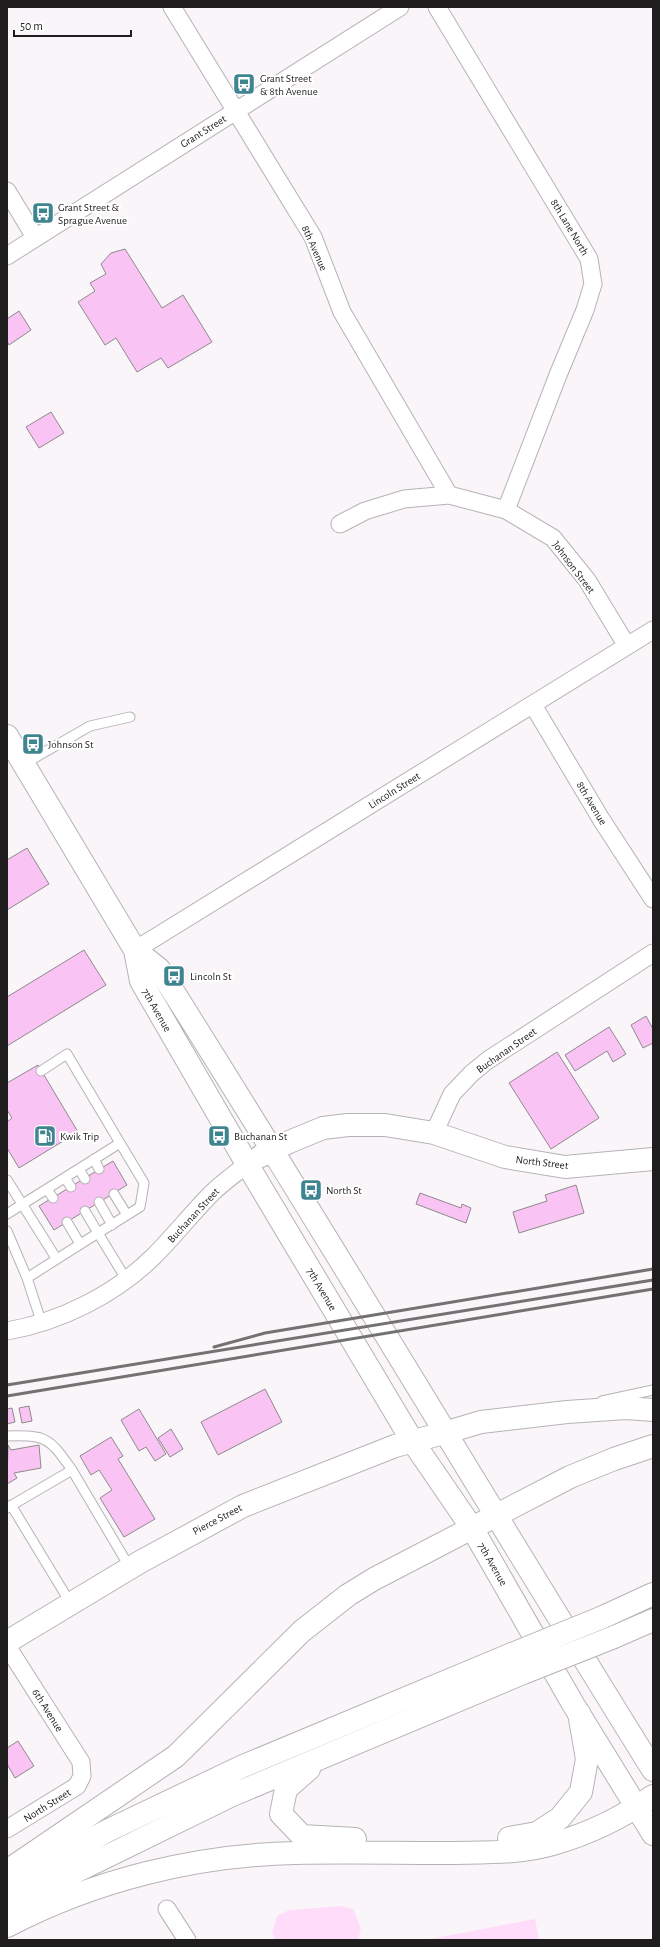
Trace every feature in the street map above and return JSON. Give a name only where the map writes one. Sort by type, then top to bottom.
[{"type":"main road","name":"7th Avenue","points":[[7,736],[135,950],[141,981],[247,1164],[413,1442],[472,1528],[579,1713],[645,1801],[653,1834]]},
{"type":"main road","points":[[135,950],[159,969],[273,1149],[444,1433],[653,1770]]},
{"type":"main road","name":"Buchanan Street","points":[[247,1164],[273,1149],[323,1128],[348,1124],[385,1125],[434,1133]]},
{"type":"main road","name":"North Street","points":[[434,1133],[505,1157],[565,1167],[653,1158]]},
{"type":"main road","name":"Pierce Street","points":[[7,1642],[130,1568],[243,1506],[395,1446],[481,1422],[566,1412],[626,1408],[653,1410]]},
{"type":"main road","points":[[7,1871],[176,1756],[302,1631],[348,1595],[374,1579],[570,1477],[614,1459],[653,1446]]},
{"type":"main road","points":[[7,1886],[107,1831],[234,1770],[312,1736],[603,1617],[653,1594]]},
{"type":"main road","points":[[7,1907],[230,1796],[653,1620]]},
{"type":"main road","points":[[378,1734],[312,1766],[286,1788],[281,1814],[302,1836],[417,1843],[474,1842],[505,1839],[537,1833],[560,1818],[581,1792],[587,1760],[579,1713]]},
{"type":"main road","points":[[7,1926],[38,1910],[72,1896],[152,1872],[201,1863],[250,1856],[294,1853],[498,1852],[533,1849],[554,1844],[598,1827],[645,1801]]},
{"type":"street","name":"8th Avenue","points":[[172,7],[313,237],[342,312],[449,494]]},
{"type":"street","name":"Grant Street","points":[[7,256],[400,7]]},
{"type":"street","name":"8th Lane North","points":[[437,7],[589,259],[593,284],[585,310],[558,375],[506,510]]},
{"type":"street","points":[[7,191],[35,237]]},
{"type":"street","name":"Johnson Street","points":[[340,524],[365,511],[404,499],[449,494],[506,510],[553,538],[587,580],[627,646]]},
{"type":"street","name":"Lincoln Street","points":[[135,950],[653,630]]},
{"type":"street","name":"8th Avenue","points":[[533,705],[601,819],[653,899]]},
{"type":"street","name":"Buchanan Street","points":[[434,1133],[452,1094],[472,1073],[488,1060],[653,953]]},
{"type":"street","name":"Buchanan Street","points":[[7,1331],[42,1321],[92,1301],[126,1279],[153,1257],[212,1192],[247,1164]]},
{"type":"street","name":"6th Avenue","points":[[7,1646],[81,1762],[82,1776]]},
{"type":"street","name":"North Street","points":[[7,1830],[77,1786],[82,1776]]},
{"type":"street","points":[[167,1909],[187,1940]]},
{"type":"lane","points":[[24,764],[90,726],[130,716]]},
{"type":"lane","points":[[27,1278],[56,1258],[98,1234],[140,1206],[144,1183],[67,1054],[41,1071]]},
{"type":"lane","points":[[7,1214],[120,1143]]},
{"type":"lane","points":[[94,1160],[99,1169]]},
{"type":"lane","points":[[79,1168],[85,1178]]},
{"type":"lane","points":[[65,1178],[71,1187]]},
{"type":"lane","points":[[7,1180],[56,1258]]},
{"type":"lane","points":[[47,1189],[53,1198]]},
{"type":"lane","points":[[114,1194],[127,1215]]},
{"type":"lane","points":[[99,1202],[112,1224]]},
{"type":"lane","points":[[85,1211],[126,1279]]},
{"type":"lane","points":[[67,1222],[80,1244]]},
{"type":"lane","points":[[7,1231],[27,1278],[42,1321]]},
{"type":"lane","points":[[566,1412],[608,1399],[653,1390]]},
{"type":"lane","points":[[7,1436],[31,1435],[52,1443],[72,1470],[130,1568]]},
{"type":"lane","points":[[71,1604],[9,1507],[72,1470]]},
{"type":"shaded area","points":[[341,1906],[353,1909],[361,1928],[358,1940],[275,1940],[272,1933],[277,1916],[289,1910]]},
{"type":"shaded area","points":[[535,1919],[539,1940],[425,1940]]},
{"type":"building","points":[[125,249],[162,308],[183,295],[212,342],[168,368],[161,358],[137,372],[116,338],[105,345],[78,302],[95,291],[90,283],[106,274],[101,264],[111,253]]},
{"type":"building","points":[[19,311],[31,330],[9,345],[7,341],[7,319]]},
{"type":"building","points":[[51,412],[64,433],[39,448],[26,427]]},
{"type":"building","points":[[27,848],[49,884],[7,910],[7,860]]},
{"type":"building","points":[[84,950],[106,985],[7,1046],[7,997]]},
{"type":"building","points":[[646,1016],[653,1029],[653,1043],[643,1048],[631,1025]]},
{"type":"building","points":[[609,1027],[626,1054],[613,1062],[607,1051],[575,1071],[565,1055]]},
{"type":"building","points":[[557,1052],[599,1118],[551,1149],[509,1083]]},
{"type":"building","points":[[38,1065],[78,1132],[19,1168],[7,1148],[7,1122],[12,1118],[7,1110],[7,1083]]},
{"type":"building","points":[[113,1161],[127,1185],[54,1230],[39,1206]]},
{"type":"building","points":[[576,1185],[584,1213],[519,1233],[513,1212],[547,1201],[545,1195]]},
{"type":"building","points":[[420,1193],[461,1208],[462,1204],[471,1208],[466,1223],[416,1204]]},
{"type":"building","points":[[265,1389],[282,1422],[218,1455],[201,1422]]},
{"type":"building","points":[[29,1406],[32,1421],[22,1423],[19,1408]]},
{"type":"building","points":[[12,1408],[15,1422],[7,1424],[7,1409]]},
{"type":"building","points":[[139,1409],[166,1454],[155,1461],[146,1447],[139,1451],[121,1420]]},
{"type":"building","points":[[171,1429],[183,1449],[170,1457],[158,1438]]},
{"type":"building","points":[[111,1437],[123,1456],[118,1459],[155,1519],[124,1537],[100,1498],[112,1490],[99,1470],[91,1475],[80,1456]]},
{"type":"building","points":[[8,1445],[11,1450],[39,1445],[41,1468],[14,1473],[17,1478],[7,1484]]},
{"type":"building","points":[[18,1741],[34,1766],[15,1778],[7,1764],[7,1748]]},
{"type":"railway","points":[[214,1347],[265,1333],[653,1269]]},
{"type":"railway","points":[[7,1385],[653,1280]]},
{"type":"railway","points":[[7,1396],[653,1289]]},
{"type":"place","name":"Grant Street & 8th Avenue","points":[[244,84]]},
{"type":"place","name":"Grant Street & Sprague Avenue","points":[[43,213]]},
{"type":"place","name":"Johnson St","points":[[33,744]]},
{"type":"place","name":"Lincoln St","points":[[174,976]]},
{"type":"place","name":"Kwik Trip","points":[[45,1136]]},
{"type":"place","name":"Buchanan St","points":[[219,1136]]},
{"type":"place","name":"North St","points":[[311,1190]]}]
